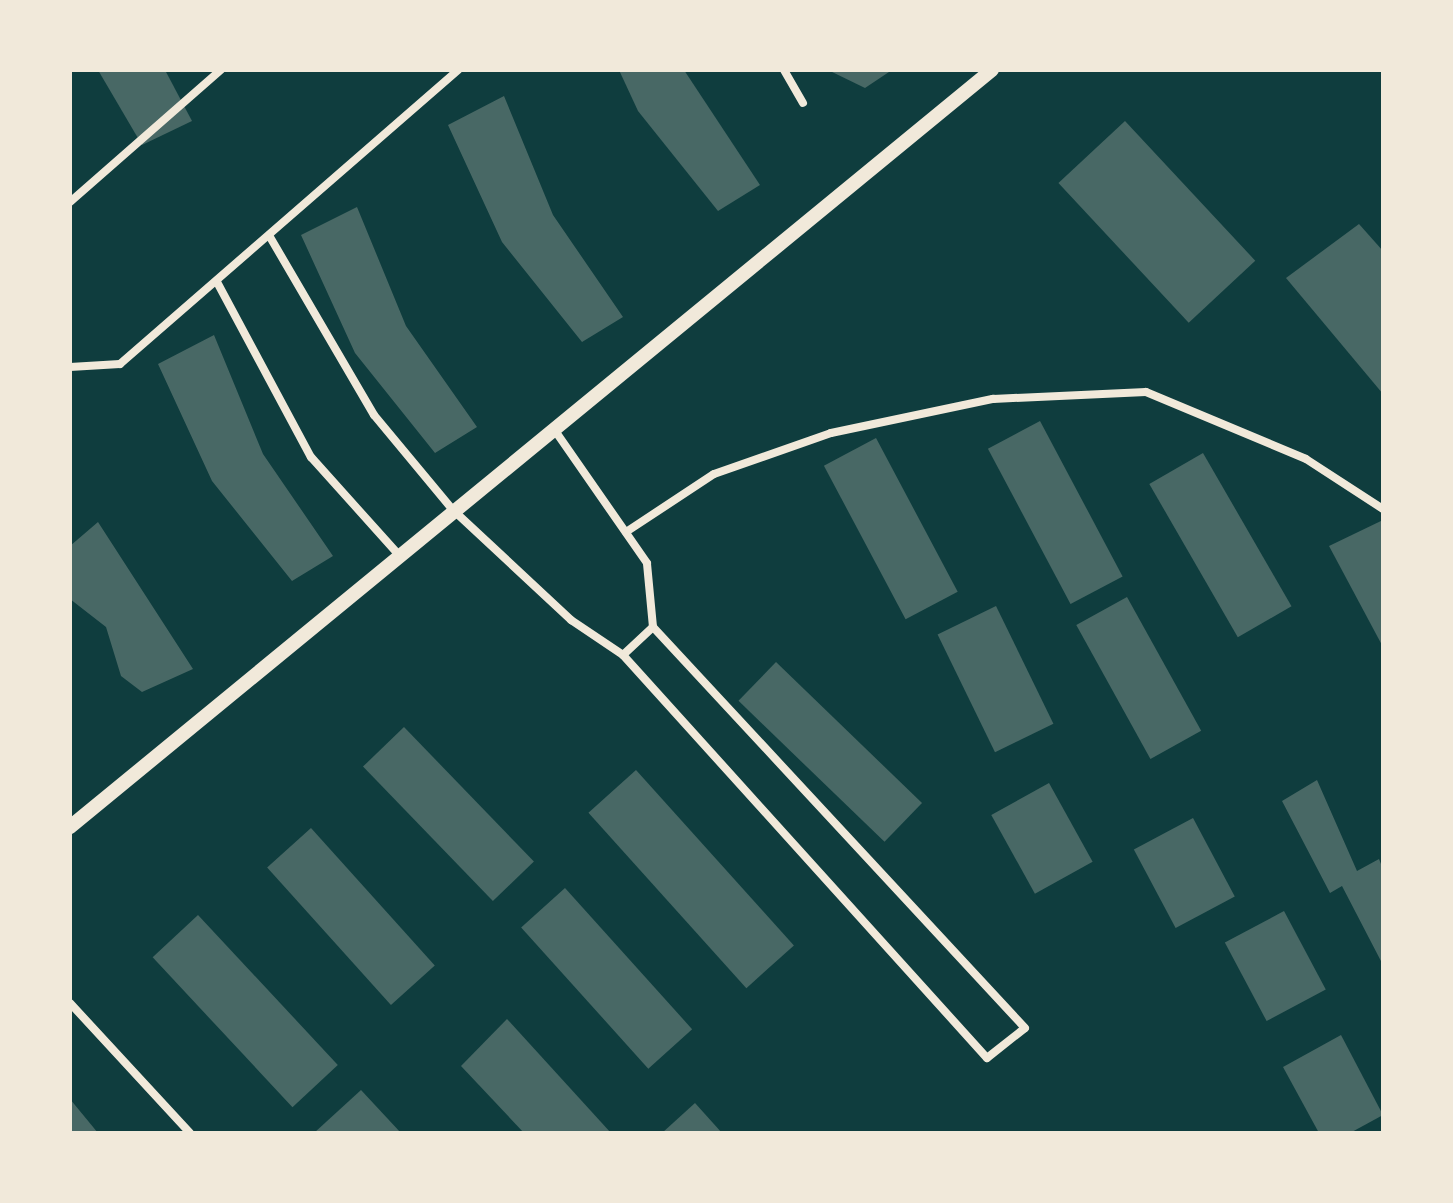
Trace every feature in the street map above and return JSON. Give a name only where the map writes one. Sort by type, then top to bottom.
[{"type":"street","points":[[70,202],[221,70]]},
{"type":"street","points":[[70,367],[120,364],[270,237],[458,70]]},
{"type":"street","points":[[784,70],[803,103]]},
{"type":"street","points":[[70,827],[551,426],[992,70]]},
{"type":"street","points":[[270,237],[374,415],[452,509],[571,620],[623,655],[987,1058],[1025,1028],[653,627],[647,563],[551,426]]},
{"type":"street","points":[[217,282],[311,457],[398,554]]},
{"type":"street","points":[[626,532],[714,474],[831,433],[993,399],[1146,392],[1306,459],[1383,509]]},
{"type":"street","points":[[623,655],[653,627]]},
{"type":"street","points":[[70,1003],[190,1133]]},
{"type":"building","points":[[98,70],[165,70],[192,121],[142,145]]},
{"type":"building","points":[[619,70],[684,70],[760,185],[718,211],[638,111]]},
{"type":"building","points":[[828,70],[892,70],[865,88]]},
{"type":"building","points":[[504,96],[553,215],[623,317],[582,342],[502,242],[448,125]]},
{"type":"building","points":[[1125,121],[1255,261],[1189,323],[1058,183]]},
{"type":"building","points":[[357,207],[406,326],[477,427],[435,453],[355,353],[301,235]]},
{"type":"building","points":[[1359,224],[1383,251],[1383,394],[1286,278]]},
{"type":"building","points":[[214,335],[263,454],[333,556],[292,581],[212,481],[158,364]]},
{"type":"building","points":[[1040,421],[1123,576],[1071,604],[988,449]]},
{"type":"building","points":[[876,438],[958,592],[906,619],[824,466]]},
{"type":"building","points":[[1203,453],[1292,606],[1238,637],[1149,484]]},
{"type":"building","points":[[1383,520],[1383,647],[1329,546]]},
{"type":"building","points":[[98,522],[193,669],[142,692],[121,676],[106,627],[70,599],[70,546]]},
{"type":"building","points":[[1127,597],[1201,731],[1150,759],[1076,625]]},
{"type":"building","points":[[996,606],[1053,724],[995,752],[938,634]]},
{"type":"building","points":[[776,662],[922,803],[885,842],[738,701]]},
{"type":"building","points":[[404,727],[534,862],[493,901],[363,767]]},
{"type":"building","points":[[636,770],[794,945],[746,988],[588,813]]},
{"type":"building","points":[[1317,780],[1357,871],[1379,859],[1383,869],[1383,965],[1342,886],[1330,893],[1282,801]]},
{"type":"building","points":[[1049,783],[1093,862],[1035,894],[991,815]]},
{"type":"building","points":[[1193,818],[1235,897],[1176,928],[1134,849]]},
{"type":"building","points":[[311,828],[435,965],[391,1005],[267,867]]},
{"type":"building","points":[[565,888],[692,1029],[648,1069],[521,927]]},
{"type":"building","points":[[1284,911],[1326,990],[1267,1021],[1225,942]]},
{"type":"building","points":[[198,915],[338,1065],[292,1107],[153,957]]},
{"type":"building","points":[[507,1019],[611,1133],[524,1133],[461,1066]]},
{"type":"building","points":[[1341,1035],[1383,1115],[1350,1133],[1319,1133],[1283,1067]]},
{"type":"building","points":[[361,1090],[401,1133],[314,1133]]},
{"type":"building","points":[[70,1099],[98,1133],[70,1133]]},
{"type":"building","points":[[695,1103],[722,1133],[662,1133]]}]
